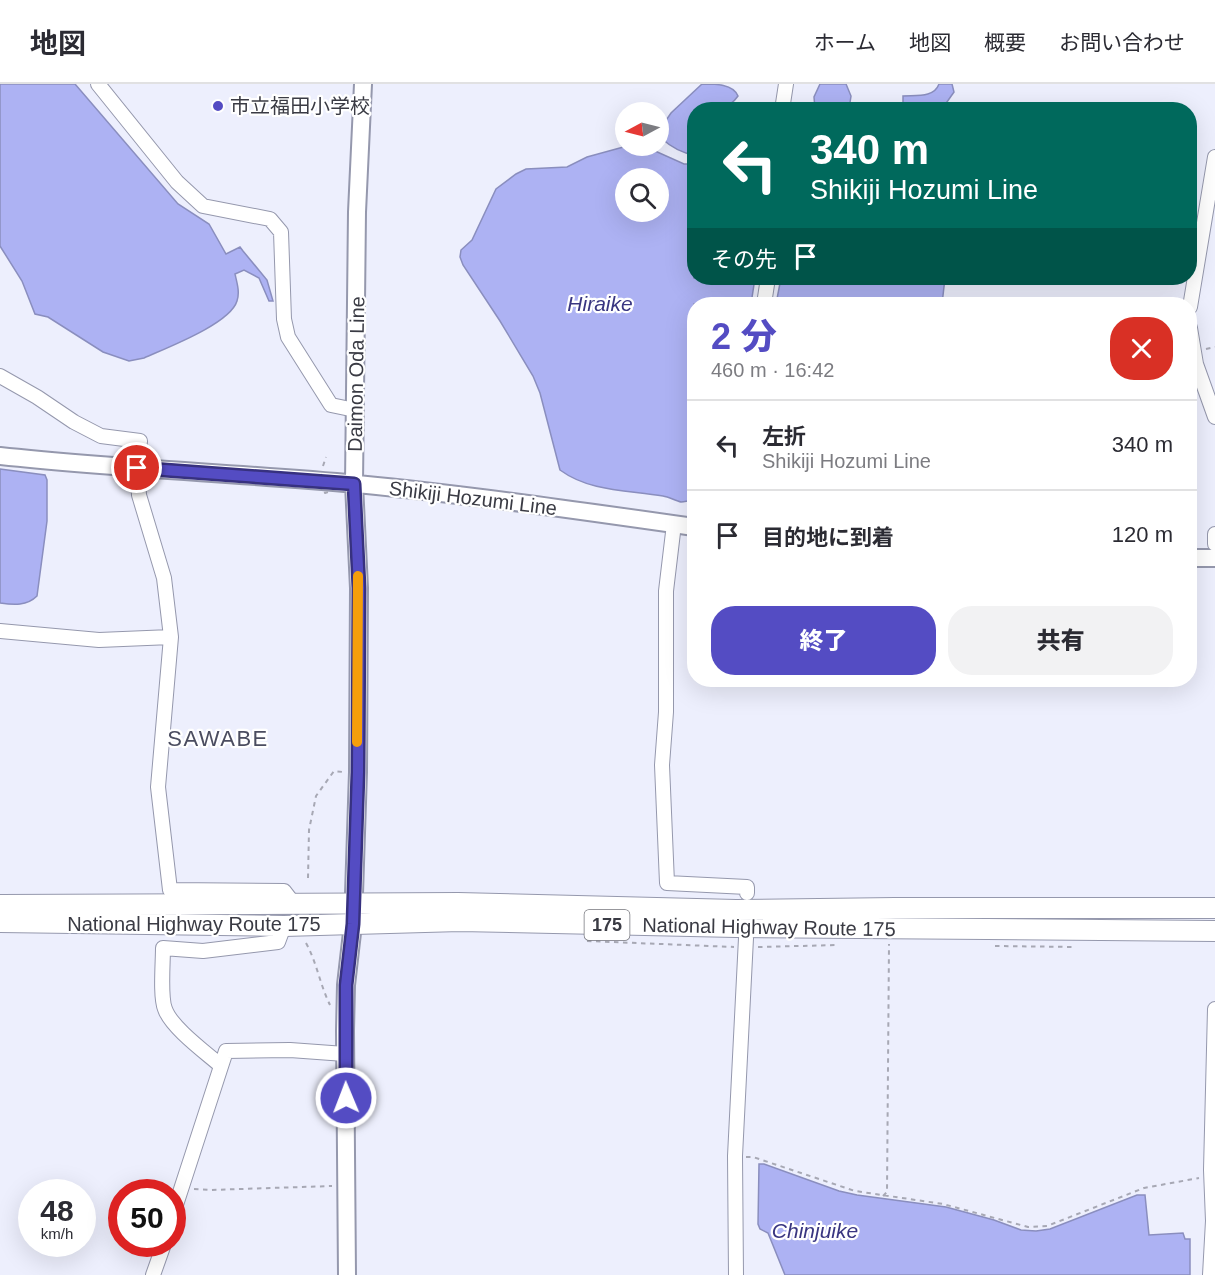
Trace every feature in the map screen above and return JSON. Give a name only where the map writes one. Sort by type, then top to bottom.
[{"type":"highway","name":"National Highway Route 175","points":[[0,904],[354,903],[736,910],[1215,908]]},
{"type":"highway","name":"National Highway Route 175","points":[[0,922],[284,926],[460,921],[736,927],[1215,931]]},
{"type":"main road","name":"Daimon Oda Line","points":[[347,1275],[345,1031],[346,985],[353,924],[358,772],[359,588],[354,484],[357,212],[363,84]]},
{"type":"main road","name":"Shikiji Hozumi Line","points":[[0,456],[354,484],[573,509],[687,526]]},
{"type":"main road","points":[[1197,558],[1215,558]]},
{"type":"street","points":[[98,84],[177,182],[203,206],[270,219],[281,232],[284,319],[288,337],[331,405],[355,410]]},
{"type":"street","points":[[783,102],[786,84]]},
{"type":"street","points":[[1197,265],[1215,157]]},
{"type":"street","points":[[1197,367],[1215,417]]},
{"type":"street","points":[[0,376],[37,397],[74,423],[100,436],[140,441],[137,468],[139,495],[164,578],[171,637],[158,787],[170,890],[284,891],[294,904]]},
{"type":"street","points":[[674,524],[666,591],[666,712],[662,765],[667,883],[747,887],[747,893]]},
{"type":"street","points":[[1215,534],[1215,544]]},
{"type":"street","points":[[0,632],[99,640],[171,637]]},
{"type":"street","points":[[220,1065],[168,1016],[164,1007],[163,948],[202,951],[278,942],[284,926]]},
{"type":"street","points":[[736,1275],[735,1156],[746,938]]},
{"type":"street","points":[[1210,1275],[1213,1221],[1215,1009]]},
{"type":"street","points":[[185,1179],[226,1051],[290,1050],[345,1054]]},
{"type":"street","points":[[153,1275],[159,1257]]},
{"type":"path","points":[[326,457],[321,474],[325,493],[328,492]]},
{"type":"path","points":[[308,878],[309,830],[316,796],[334,771],[358,772]]},
{"type":"path","points":[[306,943],[323,991],[345,1031]]},
{"type":"path","points":[[884,1196],[887,1191],[889,944]]},
{"type":"path","points":[[735,1156],[753,1157],[855,1191],[943,1204],[1028,1227],[1047,1226],[1144,1188],[1212,1172]]},
{"type":"path","points":[[186,1188],[210,1190],[347,1185]]},
{"type":"water","points":[[0,84],[75,84],[178,204],[209,224],[226,254],[240,247],[267,280],[273,301],[269,301],[259,278],[244,270],[235,274],[237,301],[232,310],[223,318],[181,342],[144,358],[129,361],[103,352],[48,317],[35,314],[22,281],[0,246]]},
{"type":"water","points":[[702,84],[728,87],[738,96],[733,102],[687,102],[687,153],[669,144],[669,116]]},
{"type":"water","points":[[820,84],[846,84],[851,96],[850,102],[814,102],[814,97]]},
{"type":"water","points":[[939,84],[952,84],[954,92],[947,102],[903,102],[903,96],[929,94]]},
{"type":"water","name":"Hiraike","points":[[615,149],[615,156],[666,156],[687,164],[687,285],[754,285],[752,297],[687,297],[687,501],[597,486],[560,470],[540,393],[533,376],[460,257],[461,250],[472,240],[496,189],[526,169],[567,167],[587,157]]},
{"type":"water","points":[[780,285],[944,285],[943,297],[777,297]]},
{"type":"water","points":[[0,469],[45,475],[47,480],[47,521],[37,596],[29,602],[20,604],[0,603]]},
{"type":"water","name":"Chinjuike","points":[[759,1164],[839,1191],[946,1207],[1021,1230],[1050,1229],[1137,1195],[1145,1195],[1149,1235],[1183,1233],[1185,1239],[1190,1239],[1190,1275],[785,1275],[768,1233],[760,1229],[758,1224]]},
{"type":"slow traffic","points":[[357,742],[358,576]]},
{"type":"place","name":"市立福田小学校","points":[[218,106]]},
{"type":"district","name":"SAWABE","points":[[218,738]]},
{"type":"route","points":[[137,468],[354,484],[359,588],[358,772],[353,924],[346,985],[346,1098]]}]
